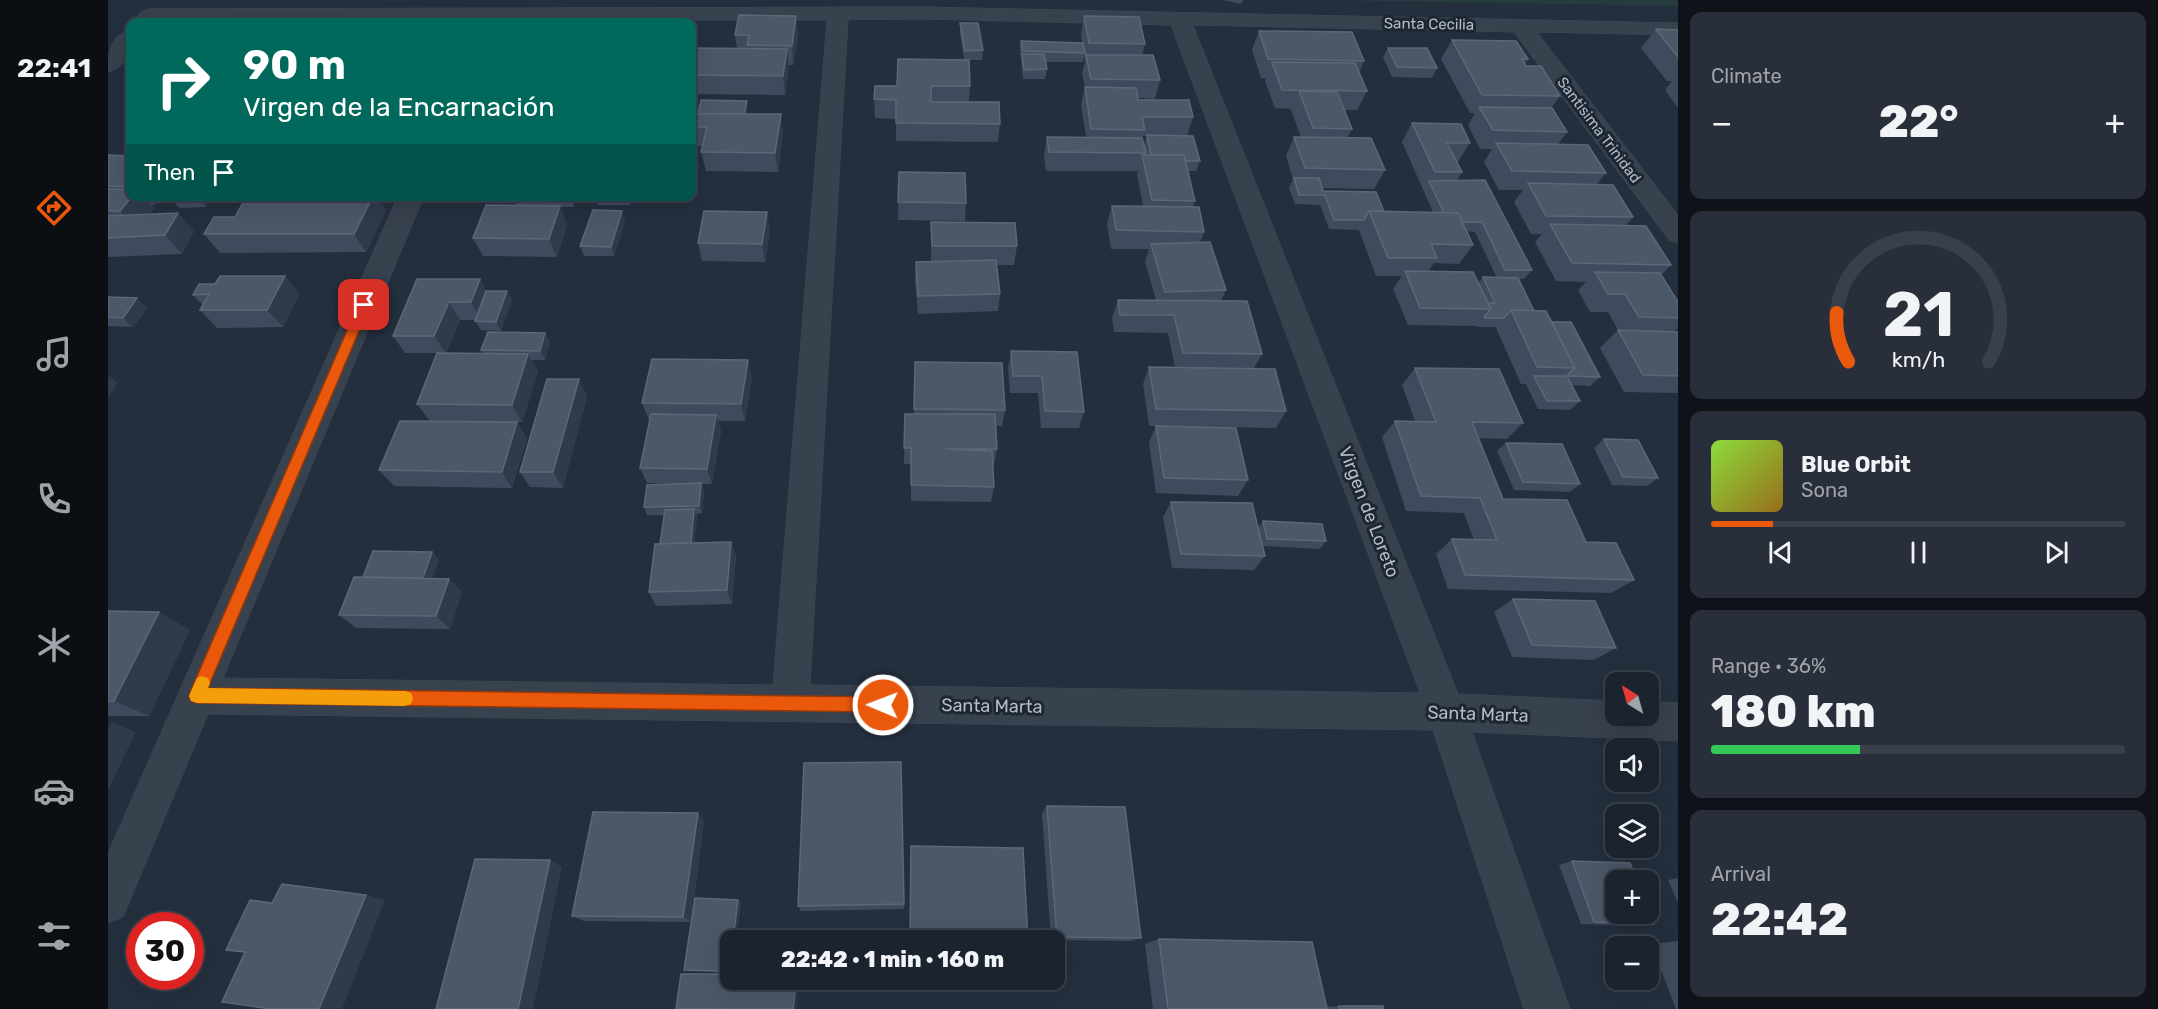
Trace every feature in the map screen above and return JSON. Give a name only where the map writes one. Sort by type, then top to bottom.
[{"type":"street","points":[[540,14],[558,0]]},
{"type":"street","points":[[1270,21],[1279,0]]},
{"type":"street","points":[[151,12],[838,14],[929,7]]},
{"type":"street","name":"Santa Cecilia","points":[[929,7],[1180,20],[1678,29]]},
{"type":"street","points":[[790,703],[838,14]]},
{"type":"street","name":"Virgen de Loreto","points":[[1180,20],[1446,712],[1547,1009]]},
{"type":"street","name":"Santisima Trinidad","points":[[1521,26],[1678,234]]},
{"type":"street","points":[[108,65],[126,42]]},
{"type":"street","points":[[108,902],[409,201]]},
{"type":"street","name":"Santa Marta","points":[[197,696],[1446,712],[1678,722]]},
{"type":"green space","points":[[1329,0],[1678,0],[1678,6]]},
{"type":"building","points":[[739,15],[796,16],[792,46],[747,45],[749,35],[735,35]]},
{"type":"building","points":[[1084,16],[1139,17],[1145,44],[1089,43]]},
{"type":"building","points":[[960,23],[978,23],[983,50],[965,51]]},
{"type":"building","points":[[1656,29],[1678,30],[1678,57]]},
{"type":"building","points":[[1259,31],[1352,32],[1364,61],[1268,59]]},
{"type":"building","points":[[1452,40],[1516,41],[1528,59],[1522,59],[1526,66],[1541,66],[1560,96],[1482,95]]},
{"type":"building","points":[[1021,41],[1083,43],[1085,53],[1022,51]]},
{"type":"building","points":[[696,48],[787,49],[783,76],[696,75]]},
{"type":"building","points":[[1388,48],[1427,48],[1437,68],[1397,67]]},
{"type":"building","points":[[1022,54],[1044,54],[1047,69],[1024,70]]},
{"type":"building","points":[[1086,55],[1153,55],[1160,80],[1091,79]]},
{"type":"building","points":[[898,59],[969,60],[970,86],[931,86],[931,102],[999,102],[1000,124],[896,123],[896,100],[874,99],[875,86],[897,86]]},
{"type":"building","points":[[1272,62],[1355,63],[1367,91],[1282,90]]},
{"type":"building","points":[[1085,87],[1136,88],[1138,100],[1189,100],[1193,117],[1142,117],[1145,130],[1091,129]]},
{"type":"building","points":[[1299,91],[1337,92],[1352,129],[1313,128]]},
{"type":"building","points":[[701,100],[747,101],[744,114],[698,114]]},
{"type":"building","points":[[1479,107],[1552,108],[1567,132],[1493,130]]},
{"type":"building","points":[[697,114],[781,114],[775,153],[701,152],[707,127],[696,127]]},
{"type":"building","points":[[1412,123],[1461,124],[1470,143],[1447,143],[1462,172],[1435,172]]},
{"type":"building","points":[[1147,135],[1193,136],[1200,161],[1185,161],[1184,155],[1151,155]]},
{"type":"building","points":[[1047,137],[1142,138],[1146,153],[1049,152]]},
{"type":"building","points":[[1294,137],[1371,138],[1385,170],[1305,168]]},
{"type":"building","points":[[1496,143],[1588,145],[1606,173],[1512,171]]},
{"type":"building","points":[[108,155],[126,156],[126,187],[108,186]]},
{"type":"building","points":[[1142,155],[1184,155],[1195,201],[1152,200]]},
{"type":"building","points":[[899,172],[965,173],[966,203],[898,202]]},
{"type":"building","points":[[1294,178],[1319,178],[1323,191],[1376,192],[1384,212],[1369,211],[1364,220],[1334,220],[1325,195],[1299,195]]},
{"type":"building","points":[[1485,180],[1532,270],[1505,270],[1482,222],[1462,222],[1458,213],[1444,213],[1429,181]]},
{"type":"building","points":[[1528,183],[1613,185],[1633,217],[1546,216]]},
{"type":"building","points":[[108,189],[126,190],[126,201],[128,201],[120,211],[108,211]]},
{"type":"building","points":[[244,201],[370,201],[354,234],[204,234],[214,217],[235,217]]},
{"type":"building","points":[[486,205],[560,206],[549,239],[473,238]]},
{"type":"building","points":[[1112,206],[1199,207],[1204,232],[1116,230]]},
{"type":"building","points":[[593,210],[622,211],[611,247],[580,246]]},
{"type":"building","points":[[704,211],[767,212],[762,244],[698,243]]},
{"type":"building","points":[[1369,211],[1458,213],[1473,245],[1431,244],[1437,258],[1388,258]]},
{"type":"building","points":[[178,213],[165,235],[108,238],[108,216]]},
{"type":"building","points":[[931,222],[1015,223],[1017,246],[932,246]]},
{"type":"building","points":[[1550,224],[1646,226],[1671,265],[1572,263]]},
{"type":"building","points":[[1210,242],[1226,290],[1165,292],[1151,244]]},
{"type":"building","points":[[996,260],[1000,294],[918,296],[916,262]]},
{"type":"building","points":[[1405,271],[1473,272],[1491,309],[1420,308]]},
{"type":"building","points":[[1595,272],[1660,273],[1678,302],[1678,318],[1639,317],[1625,294],[1608,294]]},
{"type":"building","points":[[220,276],[285,276],[267,310],[200,310],[209,294],[193,295],[199,284],[215,284]]},
{"type":"building","points":[[1483,277],[1518,278],[1534,311],[1511,310],[1504,318],[1485,318],[1491,309],[1488,303],[1495,303]]},
{"type":"building","points":[[417,279],[480,279],[471,302],[449,302],[434,336],[393,336]]},
{"type":"building","points":[[486,291],[507,291],[496,322],[475,321]]},
{"type":"building","points":[[108,297],[137,298],[123,318],[108,317]]},
{"type":"building","points":[[1118,300],[1247,301],[1262,354],[1183,353],[1174,315],[1120,315]]},
{"type":"building","points":[[1511,310],[1546,311],[1575,368],[1537,367]]},
{"type":"building","points":[[1552,322],[1571,322],[1600,377],[1569,376],[1568,374],[1575,368]]},
{"type":"building","points":[[1618,330],[1678,332],[1678,376],[1643,375]]},
{"type":"building","points":[[488,332],[545,333],[540,351],[481,350]]},
{"type":"building","points":[[1011,351],[1077,352],[1084,412],[1045,411],[1042,376],[1013,376]]},
{"type":"building","points":[[437,353],[528,354],[512,405],[417,404]]},
{"type":"building","points":[[652,359],[748,360],[741,404],[642,403]]},
{"type":"building","points":[[915,362],[1002,363],[1005,410],[914,409]]},
{"type":"building","points":[[1149,367],[1275,369],[1286,411],[1156,409]]},
{"type":"building","points":[[1415,368],[1499,369],[1523,423],[1472,422],[1503,499],[1567,500],[1586,542],[1616,543],[1634,580],[1465,575],[1452,539],[1497,540],[1480,498],[1421,496],[1395,421],[1436,422]]},
{"type":"building","points":[[1534,376],[1567,376],[1580,401],[1547,401]]},
{"type":"building","points":[[547,379],[579,379],[553,472],[520,472]]},
{"type":"building","points":[[651,414],[716,415],[707,469],[640,468]]},
{"type":"building","points":[[905,414],[995,414],[997,449],[945,449],[992,451],[994,487],[911,485],[911,448],[904,448]]},
{"type":"building","points":[[400,421],[517,422],[502,472],[379,470]]},
{"type":"building","points":[[1156,426],[1236,428],[1248,480],[1164,478]]},
{"type":"building","points":[[1604,439],[1638,440],[1658,478],[1623,477]]},
{"type":"building","points":[[1506,443],[1562,444],[1580,484],[1523,482]]},
{"type":"building","points":[[701,483],[699,506],[644,507],[647,485]]},
{"type":"building","points":[[1171,502],[1252,503],[1265,556],[1181,554]]},
{"type":"building","points":[[694,509],[691,543],[660,544],[665,510]]},
{"type":"building","points":[[1263,521],[1322,524],[1326,541],[1267,539]]},
{"type":"building","points":[[731,542],[727,590],[649,592],[655,544]]},
{"type":"building","points":[[373,551],[432,552],[423,578],[363,577]]},
{"type":"building","points":[[354,577],[449,579],[436,616],[339,615]]},
{"type":"building","points":[[1513,599],[1595,601],[1616,648],[1532,645]]},
{"type":"building","points":[[108,611],[159,612],[114,701],[108,701]]},
{"type":"building","points":[[901,762],[904,904],[798,906],[804,763]]},
{"type":"building","points":[[1047,806],[1125,807],[1141,938],[1065,937],[1065,930],[1056,930]]},
{"type":"building","points":[[593,812],[698,813],[683,917],[572,916]]},
{"type":"building","points":[[911,846],[1023,848],[1027,930],[910,930]]},
{"type":"building","points":[[475,859],[550,860],[518,1009],[436,1009]]},
{"type":"building","points":[[1572,861],[1630,863],[1633,870],[1605,870],[1605,922],[1594,922]]},
{"type":"building","points":[[282,884],[366,895],[319,1009],[271,1009],[222,1002],[245,952],[226,950],[250,900],[272,903]]},
{"type":"building","points":[[695,898],[738,900],[734,930],[720,930],[720,971],[684,970]]},
{"type":"building","points":[[1159,939],[1312,942],[1327,1009],[1168,1009]]},
{"type":"building","points":[[681,974],[720,974],[720,990],[795,990],[793,1009],[676,1009]]},
{"type":"building","points":[[1339,1006],[1383,1006],[1383,1009],[1339,1009]]},
{"type":"slow traffic","points":[[202,683],[197,696],[405,698]]},
{"type":"route","points":[[364,305],[197,696],[883,705]]}]
